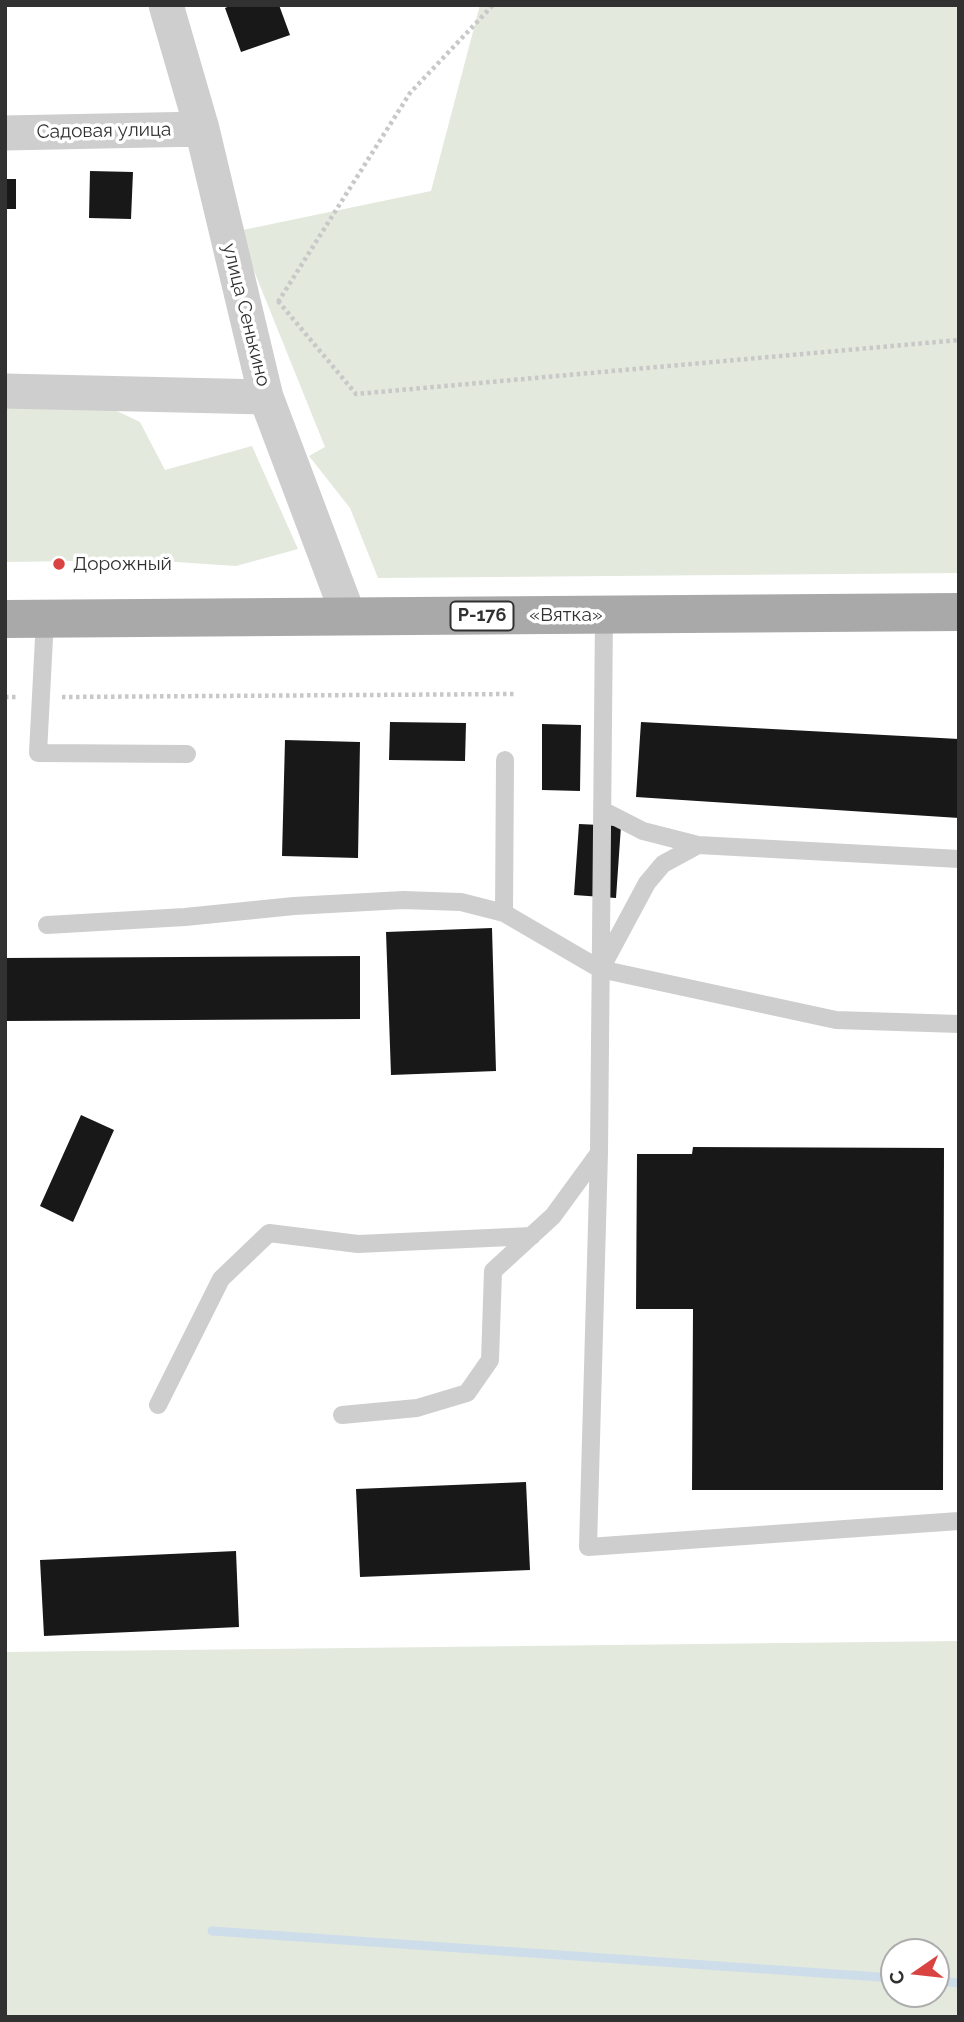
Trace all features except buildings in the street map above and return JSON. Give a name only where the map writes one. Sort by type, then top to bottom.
[{"type":"main road","name":"«Вятка»","points":[[5,619],[959,612]]},
{"type":"street","name":"улица Сенькино","points":[[166,5],[202,128],[266,397],[349,617]]},
{"type":"street","name":"Садовая улица","points":[[5,132],[202,128]]},
{"type":"street","points":[[5,391],[266,397]]},
{"type":"lane","points":[[604,615],[599,1153],[588,1547],[959,1521]]},
{"type":"lane","points":[[45,619],[38,753],[187,754]]},
{"type":"lane","points":[[504,914],[505,760]]},
{"type":"lane","points":[[602,810],[643,831],[698,845],[959,859]]},
{"type":"lane","points":[[600,969],[647,883],[663,864],[698,845]]},
{"type":"lane","points":[[47,925],[403,900],[461,902],[504,914],[600,969],[836,1020],[959,1024]]},
{"type":"lane","points":[[342,1415],[417,1408],[467,1393],[490,1360],[493,1271],[553,1216],[599,1153]]},
{"type":"lane","points":[[158,1405],[221,1279],[269,1233],[358,1244],[532,1236]]},
{"type":"path","points":[[278,302],[410,93],[493,5]]},
{"type":"path","points":[[272,291],[278,302],[356,394],[959,340]]},
{"type":"path","points":[[5,697],[514,694]]},
{"type":"shaded area","points":[[480,5],[959,5],[959,573],[378,578],[350,508],[309,456],[325,447],[238,231],[431,191]]},
{"type":"shaded area","points":[[5,402],[98,402],[140,422],[165,470],[252,446],[298,549],[236,566],[146,560],[5,562]]},
{"type":"shaded area","points":[[959,1641],[959,2017],[5,2017],[5,1652]]},
{"type":"waterway","points":[[212,1931],[880,1977]]},
{"type":"waterway","points":[[950,1982],[959,1983]]},
{"type":"place","name":"Дорожный","points":[[59,564]]}]
